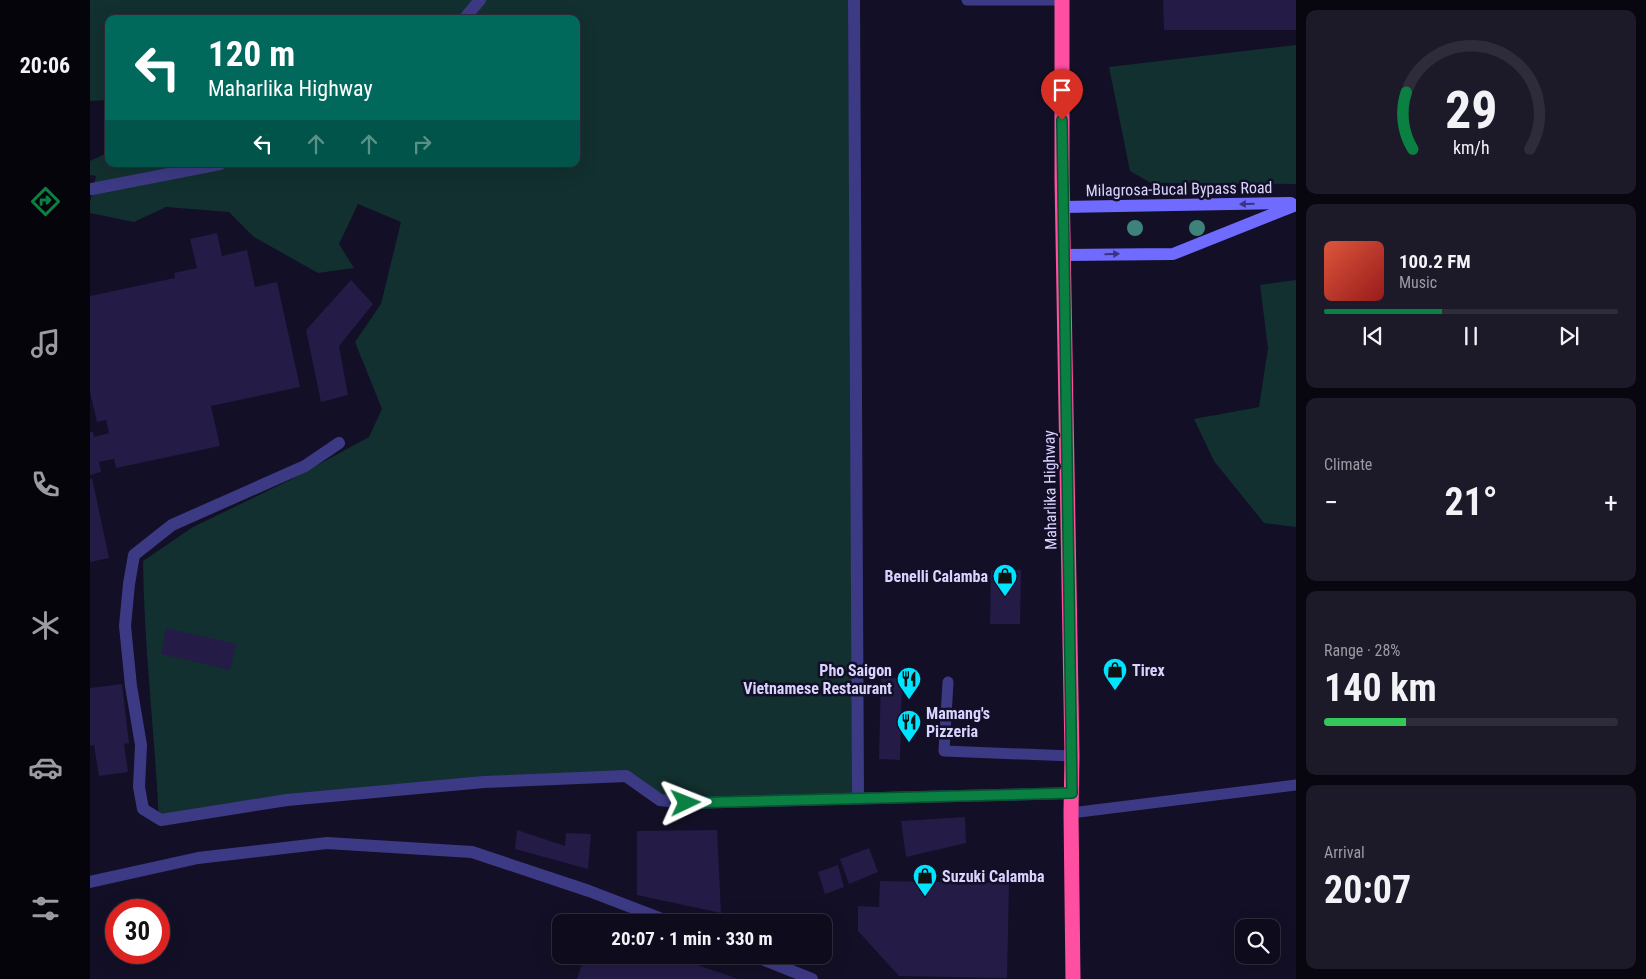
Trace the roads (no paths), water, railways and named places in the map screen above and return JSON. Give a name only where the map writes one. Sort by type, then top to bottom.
[{"type":"highway","name":"Maharlika Highway","points":[[1062,0],[1063,207],[1072,756],[1073,979]]},
{"type":"main road","name":"Milagrosa-Bucal Bypass Road","points":[[1063,207],[1296,204]]},
{"type":"main road","name":"Milagrosa-Bucal Bypass Road","points":[[1064,255],[1172,254],[1296,204]]},
{"type":"street","points":[[467,15],[480,0]]},
{"type":"street","points":[[854,0],[858,798]]},
{"type":"street","points":[[92,189],[205,167]]},
{"type":"street","points":[[339,443],[305,466],[172,525],[134,555],[125,626],[131,686],[141,744],[139,787],[143,809],[161,820],[297,799],[484,782],[626,776],[660,800],[686,803],[1072,793]]},
{"type":"street","points":[[90,882],[198,858],[327,843],[472,852],[589,891],[649,914]]},
{"type":"street","points":[[774,964],[812,979]]},
{"type":"lane","points":[[967,0],[1062,0]]},
{"type":"lane","points":[[948,682],[944,751],[1072,756]]},
{"type":"lane","points":[[1071,813],[1296,785]]},
{"type":"place","name":"Benelli Calamba","points":[[1005,597]]},
{"type":"place","name":"Tirex","points":[[1115,691]]},
{"type":"place","name":"Pho Saigon Vietnamese Restaurant","points":[[909,700]]},
{"type":"place","name":"Mamang's Pizzeria","points":[[909,743]]},
{"type":"place","name":"Suzuki Calamba","points":[[925,897]]}]
